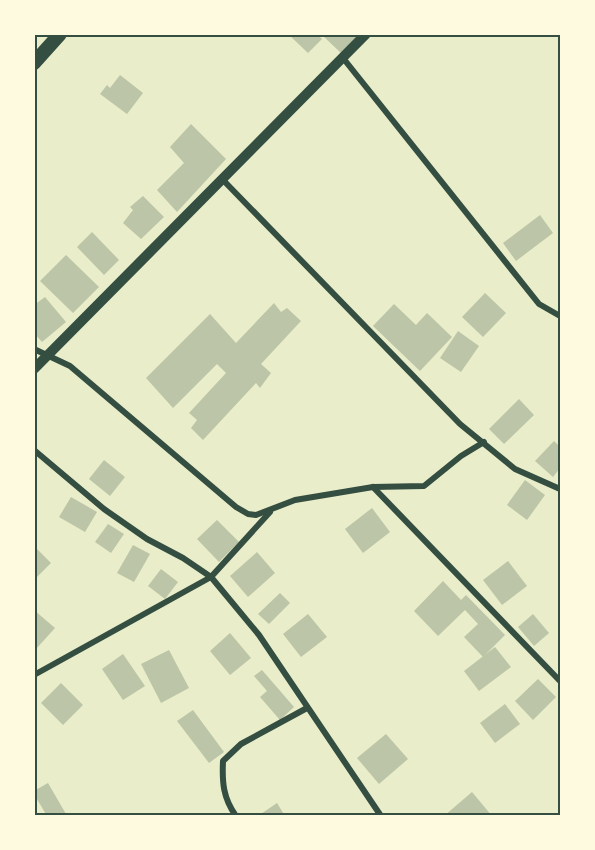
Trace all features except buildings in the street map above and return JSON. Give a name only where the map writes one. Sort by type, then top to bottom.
[{"type":"highway","points":[[34,63],[60,34]]},
{"type":"street","points":[[34,369],[366,34]]},
{"type":"street","points":[[343,58],[539,304],[561,316]]},
{"type":"street","points":[[223,180],[460,424],[515,469],[561,489]]},
{"type":"street","points":[[34,349],[70,366],[236,507],[248,514],[256,515],[295,500],[373,487],[424,486],[461,456],[484,442]]},
{"type":"street","points":[[34,450],[104,509],[212,577],[259,635],[381,816]]},
{"type":"street","points":[[373,487],[561,681]]},
{"type":"street","points":[[34,675],[212,577],[272,509]]},
{"type":"street","points":[[236,816],[228,806],[222,783],[224,761],[241,744],[307,708]]}]
